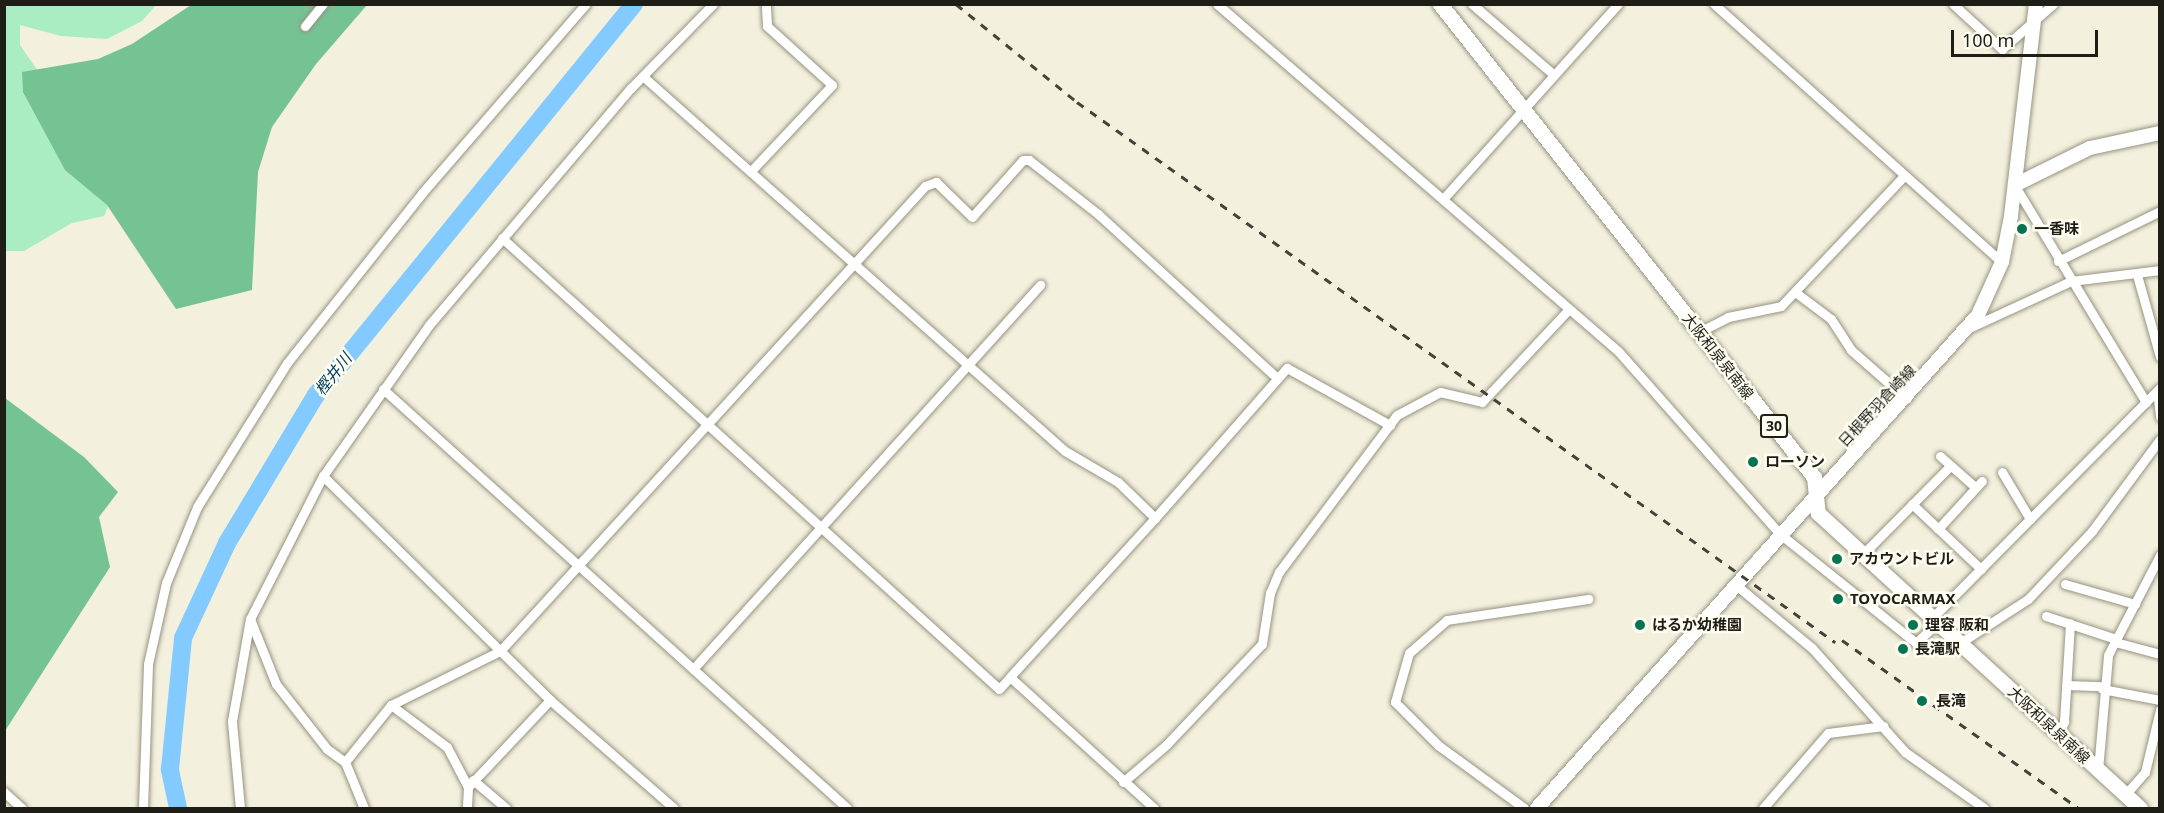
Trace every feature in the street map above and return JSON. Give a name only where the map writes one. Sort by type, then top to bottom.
[{"type":"main road","name":"大阪和泉泉南線","points":[[1440,4],[1814,477],[1818,513],[2140,808]]},
{"type":"main road","name":"日根野羽倉崎線","points":[[1537,808],[1780,534],[1907,399],[1969,328],[2002,262],[2015,185],[2037,4]]},
{"type":"main road","points":[[2015,185],[2090,148],[2159,137]]},
{"type":"street","points":[[305,26],[323,4]]},
{"type":"street","points":[[240,808],[232,721],[250,619],[323,476],[382,389],[502,238],[631,88],[646,79],[713,4]]},
{"type":"street","points":[[751,171],[832,85],[767,26],[766,4]]},
{"type":"street","points":[[1217,4],[1618,351],[1780,534],[1916,643],[1981,569],[2158,390]]},
{"type":"street","points":[[1472,4],[1554,75]]},
{"type":"street","points":[[1443,199],[1618,4]]},
{"type":"street","points":[[1714,4],[1902,178],[2002,262]]},
{"type":"street","points":[[1953,4],[2002,49],[2053,4]]},
{"type":"street","points":[[143,808],[148,664],[166,583],[197,507],[287,363],[422,193],[583,5]]},
{"type":"street","points":[[646,79],[970,365],[1065,452],[1118,482],[1155,518]]},
{"type":"street","points":[[345,762],[391,705],[500,651],[705,424],[925,186],[936,182],[972,217],[1023,160],[1029,160],[1098,214],[1275,376]]},
{"type":"street","points":[[1700,332],[1728,317],[1781,306],[1902,178]]},
{"type":"street","points":[[2015,185],[2058,261],[2146,402]]},
{"type":"street","points":[[2058,261],[2159,215]]},
{"type":"street","points":[[502,238],[999,689],[1155,518],[1275,376],[1287,368],[1390,425]]},
{"type":"street","points":[[1969,328],[2071,282],[2137,275],[2160,270]]},
{"type":"street","points":[[2137,275],[2159,352]]},
{"type":"street","points":[[693,669],[1040,285]]},
{"type":"street","points":[[1795,292],[1831,319],[1851,350],[1907,399]]},
{"type":"street","points":[[1123,782],[1166,745],[1262,644],[1270,593],[1279,572],[1390,425],[1415,402],[1440,392],[1472,404],[1490,396],[1569,309]]},
{"type":"street","points":[[382,389],[847,808]]},
{"type":"street","points":[[2158,390],[2160,417]]},
{"type":"street","points":[[1960,643],[2028,599],[2092,531],[2160,440]]},
{"type":"street","points":[[1938,529],[1978,484],[1940,456]]},
{"type":"street","points":[[1863,554],[1950,465]]},
{"type":"street","points":[[2002,472],[2030,519]]},
{"type":"street","points":[[323,476],[549,700],[674,808]]},
{"type":"street","points":[[1912,504],[1981,569]]},
{"type":"street","points":[[2098,770],[2102,688],[2115,641],[2160,555]]},
{"type":"street","points":[[2065,584],[2135,604]]},
{"type":"street","points":[[1736,585],[1812,648],[1905,752],[1984,808]]},
{"type":"street","points":[[1524,808],[1438,745],[1395,702],[1409,653],[1447,620],[1588,599]]},
{"type":"street","points":[[2046,616],[2115,641],[2160,654]]},
{"type":"street","points":[[250,619],[276,684],[327,749],[345,762],[364,808]]},
{"type":"street","points":[[2058,733],[2064,722],[2070,623]]},
{"type":"street","points":[[1010,677],[1154,808]]},
{"type":"street","points":[[2067,685],[2102,688],[2160,700]]},
{"type":"street","points":[[467,808],[470,784],[549,700]]},
{"type":"street","points":[[391,705],[447,747],[470,784],[506,808]]},
{"type":"street","points":[[2125,795],[2145,772],[2160,710]]},
{"type":"street","points":[[1763,808],[1828,733],[1884,726]]},
{"type":"street","points":[[4,792],[22,808]]},
{"type":"green space","points":[[4,5],[156,5],[142,21],[107,39],[61,36],[20,25],[20,45],[117,186],[104,216],[72,223],[24,251],[5,251]]},
{"type":"green space","points":[[191,5],[367,5],[316,64],[272,127],[258,172],[252,290],[176,309],[107,205],[65,170],[23,92],[22,72],[98,59],[132,44]]},
{"type":"green space","points":[[5,398],[84,457],[118,492],[99,517],[110,567],[5,731]]},
{"type":"waterway","name":"樫井川","points":[[178,808],[170,769],[183,638],[227,543],[316,395],[634,4]]},
{"type":"railway","points":[[956,4],[1077,102],[1835,642]]},
{"type":"railway","points":[[1842,640],[2078,808]]},
{"type":"place","name":"一香味","points":[[2022,229]]},
{"type":"place","name":"ローソン","points":[[1753,462]]},
{"type":"place","name":"アカウントビル","points":[[1837,559]]},
{"type":"place","name":"TOYOCARMAX","points":[[1838,599]]},
{"type":"place","name":"はるか幼稚園","points":[[1640,625]]},
{"type":"place","name":"理容 阪和","points":[[1913,625]]},
{"type":"place","name":"長滝駅","points":[[1903,649]]},
{"type":"place","name":"長滝","points":[[1922,701]]}]
